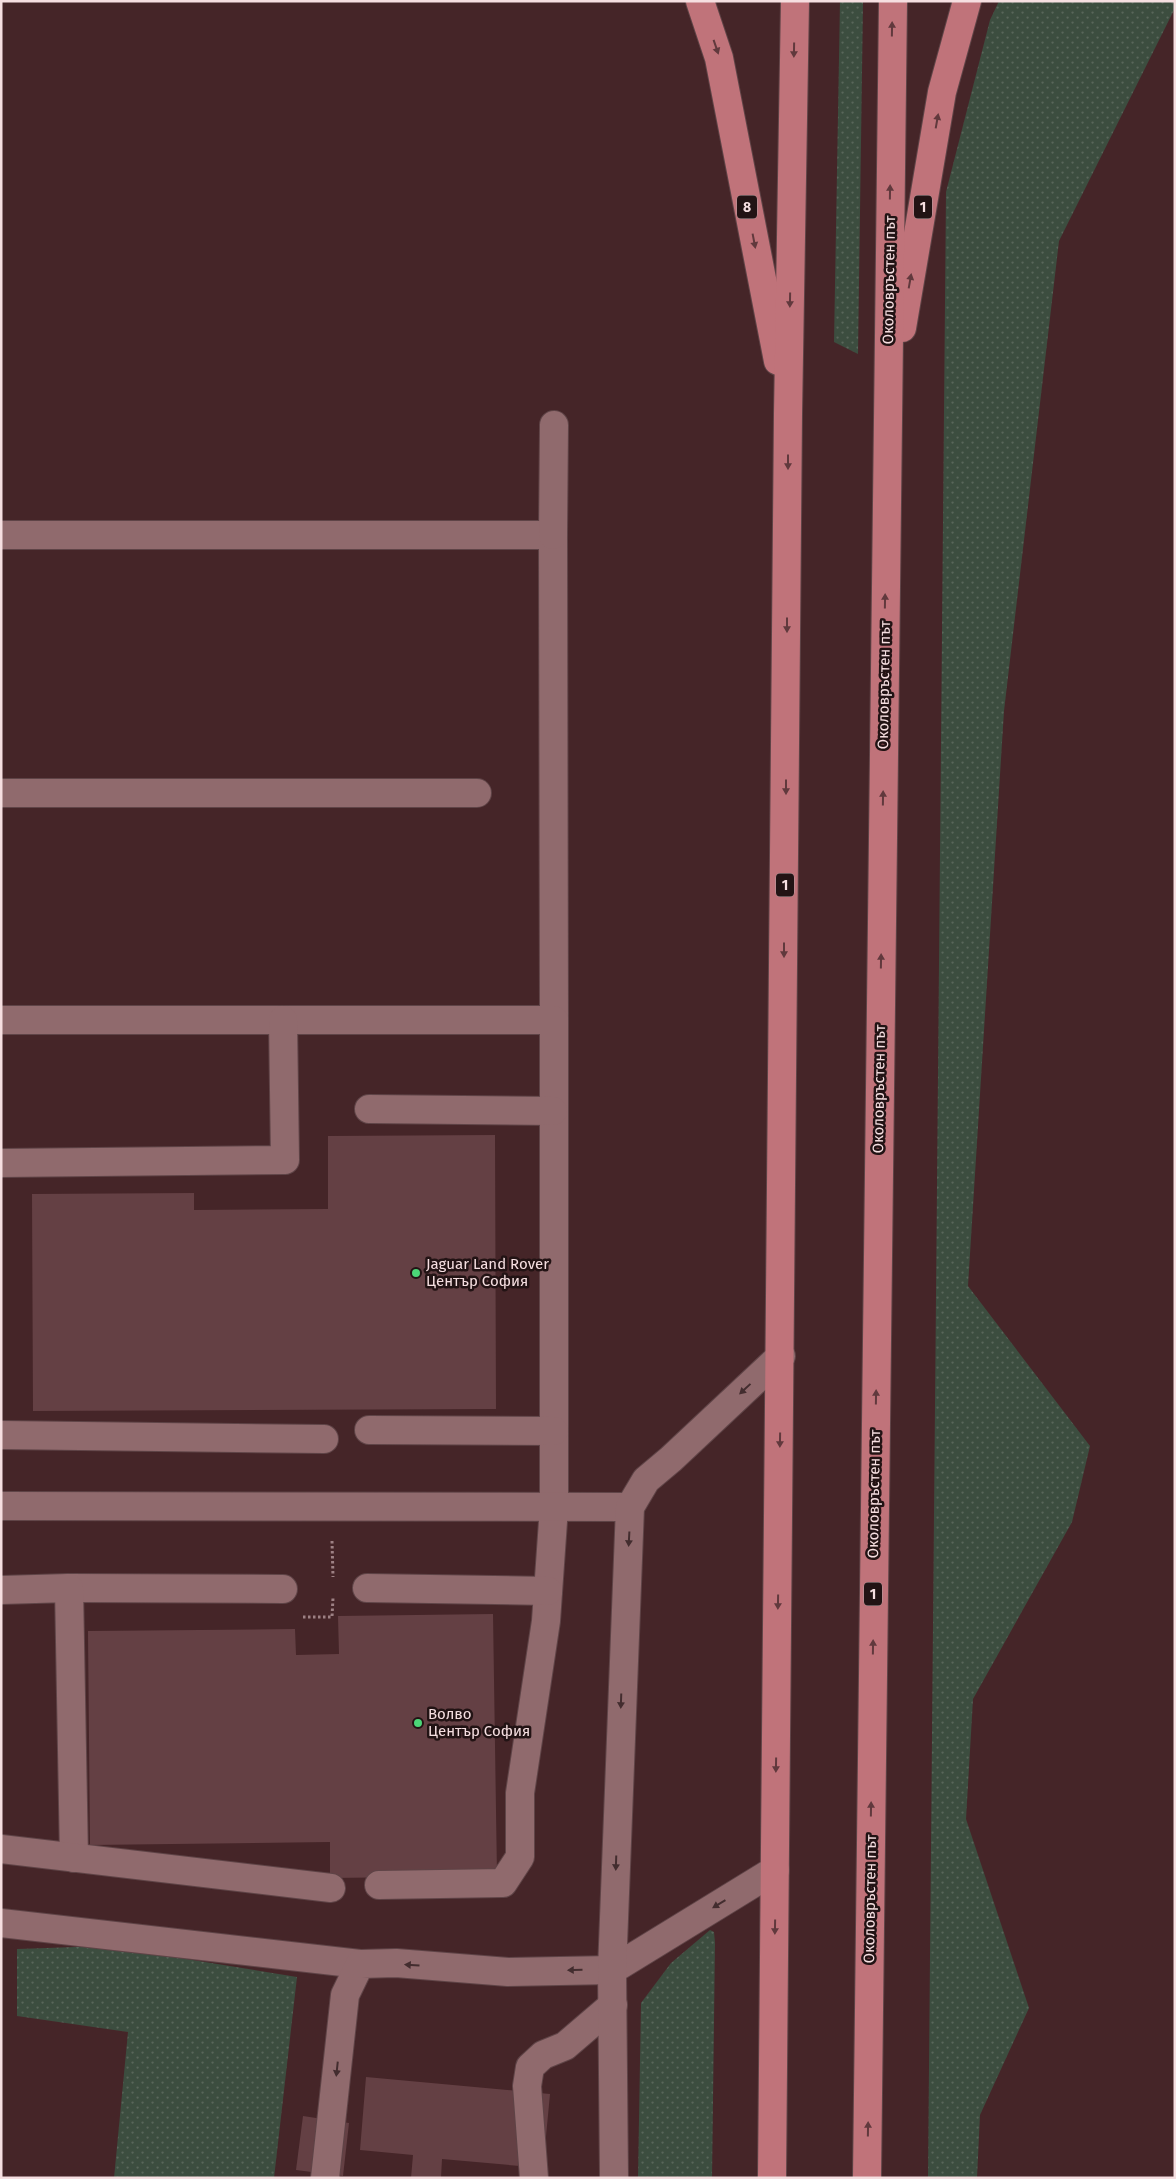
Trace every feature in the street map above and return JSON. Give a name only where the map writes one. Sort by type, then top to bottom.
[{"type":"highway","name":"8","points":[[700,1],[719,58],[788,414]]},
{"type":"highway","name":"1","points":[[772,2178],[781,1356],[788,414],[795,1]]},
{"type":"highway","name":"Околовръстен път","points":[[867,2178],[893,1]]},
{"type":"highway","name":"1","points":[[888,416],[942,92],[967,1]]},
{"type":"lane","points":[[379,1885],[503,1883],[520,1857],[520,1793],[546,1621],[554,1507],[554,425]]},
{"type":"lane","points":[[1,535],[553,535]]},
{"type":"lane","points":[[1,793],[478,793]]},
{"type":"lane","points":[[1,1020],[554,1020]]},
{"type":"lane","points":[[1,1163],[285,1160],[283,1020]]},
{"type":"lane","points":[[369,1109],[554,1111]]},
{"type":"lane","points":[[614,2178],[612,1970],[630,1507],[646,1480],[781,1356]]},
{"type":"lane","points":[[369,1430],[554,1431]]},
{"type":"lane","points":[[1,1434],[324,1439]]},
{"type":"lane","points":[[1,1506],[630,1507]]},
{"type":"lane","points":[[69,1588],[74,1858]]},
{"type":"lane","points":[[1,1590],[69,1588],[283,1589]]},
{"type":"lane","points":[[367,1588],[548,1591]]},
{"type":"lane","points":[[1,1849],[331,1888]]},
{"type":"lane","points":[[1,1923],[360,1964],[396,1964],[508,1972],[612,1970],[775,1870]]},
{"type":"lane","points":[[325,2178],[345,1995],[360,1964]]},
{"type":"lane","points":[[534,2178],[527,2086],[530,2068],[543,2056],[565,2046],[613,2004]]},
{"type":"green space","points":[[840,1],[863,1],[858,354],[834,342]]},
{"type":"green space","points":[[999,1],[1175,1],[1175,8],[1059,241],[1004,711],[968,1286],[1090,1446],[1072,1522],[973,1699],[966,1819],[1029,2008],[980,2115],[977,2178],[928,2178],[946,192],[990,20]]},
{"type":"green space","points":[[710,1930],[714,1932],[715,1943],[712,2178],[638,2178],[641,2003],[671,1963]]},
{"type":"green space","points":[[106,1946],[297,1977],[274,2178],[114,2178],[128,2032],[17,2016],[17,1949]]},
{"type":"building","points":[[495,1135],[496,1409],[33,1411],[32,1194],[194,1193],[194,1210],[328,1209],[328,1136]]},
{"type":"building","points":[[493,1614],[497,1876],[330,1878],[330,1842],[90,1845],[88,1631],[295,1629],[296,1655],[339,1654],[338,1616]]},
{"type":"building","points":[[366,2077],[550,2094],[543,2168],[442,2159],[441,2178],[411,2178],[413,2155],[360,2150]]},
{"type":"building","points":[[303,2116],[349,2123],[343,2176],[296,2170]]},
{"type":"place","name":"Jaguar Land Rover Център София","points":[[416,1273]]},
{"type":"place","name":"Волво Център София","points":[[418,1723]]}]
